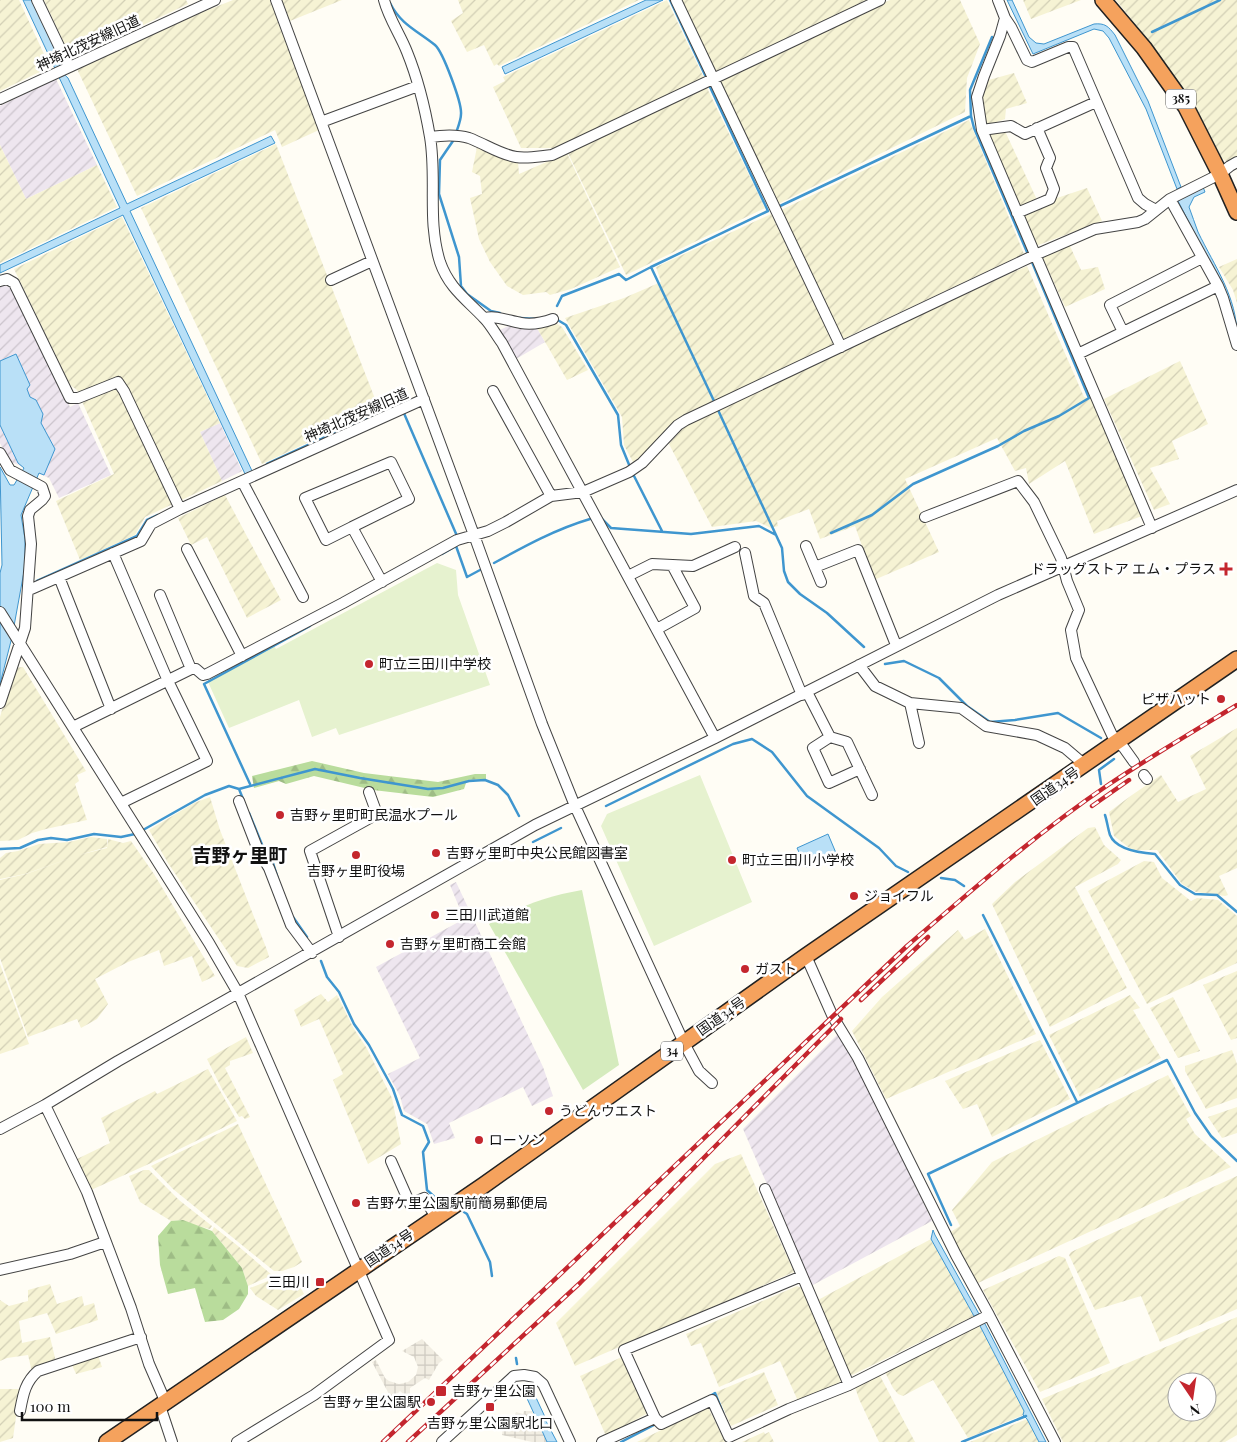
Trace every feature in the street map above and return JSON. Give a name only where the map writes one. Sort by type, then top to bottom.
[{"type":"highway","name":"385","points":[[1103,0],[1144,48],[1186,107],[1237,212]]},
{"type":"highway","name":"国道34号","points":[[107,1442],[436,1217],[806,956],[1237,659]]},
{"type":"street","points":[[37,0],[63,70]]},
{"type":"street","name":"神埼北茂安線旧道","points":[[0,100],[215,0]]},
{"type":"street","name":"神埼北茂安線旧道","points":[[28,590],[141,541],[151,524],[180,509],[424,399],[276,0]]},
{"type":"street","points":[[384,0],[390,19],[407,51],[418,86],[430,137],[433,156],[434,229],[440,262],[453,288],[485,318],[502,343],[716,738]]},
{"type":"street","points":[[676,0],[841,346]]},
{"type":"street","points":[[430,137],[456,135],[516,157],[529,158],[552,155],[880,0]]},
{"type":"street","points":[[998,0],[1005,18],[1012,27],[1027,60],[1032,62],[1068,47],[1073,47],[1138,198],[1144,204],[1156,210]]},
{"type":"street","points":[[1005,18],[978,97],[982,130],[1152,528]]},
{"type":"street","points":[[321,122],[418,86]]},
{"type":"street","points":[[982,130],[1011,126],[1025,134],[1096,102]]},
{"type":"street","points":[[1017,213],[1050,199],[1054,189],[1046,168],[1050,158],[1037,128]]},
{"type":"street","points":[[73,727],[191,669],[196,669],[203,675],[207,674],[382,582],[457,540],[488,531],[551,496],[583,492],[632,471],[678,425],[686,420],[1035,255],[1095,229],[1138,222],[1145,219],[1170,198],[1220,174],[1237,162]]},
{"type":"street","points":[[1170,198],[1218,286],[1237,345]]},
{"type":"street","points":[[1123,332],[1110,305],[1202,258]]},
{"type":"street","points":[[331,280],[372,261]]},
{"type":"street","points":[[0,281],[7,279],[14,283],[70,398],[78,398],[118,382],[180,509]]},
{"type":"street","points":[[1078,354],[1218,286]]},
{"type":"street","points":[[485,318],[491,316],[523,323],[543,322],[553,319]]},
{"type":"street","points":[[493,391],[551,496]]},
{"type":"street","points":[[424,399],[542,724],[575,806],[684,1043],[699,1071],[712,1083]]},
{"type":"street","points":[[0,453],[10,470],[42,487],[45,496],[30,510],[28,516],[31,544],[25,628],[17,639],[14,657],[0,703]]},
{"type":"street","points":[[391,462],[409,499],[352,527],[326,540],[305,498],[391,462]]},
{"type":"street","points":[[242,481],[303,597]]},
{"type":"street","points":[[925,517],[1018,481],[1034,502],[1064,565],[1067,581],[1079,610],[1071,630],[1076,658],[1112,735],[1134,762]]},
{"type":"street","points":[[0,1129],[46,1105],[118,1061],[535,826],[716,738],[998,595],[1237,490]]},
{"type":"street","points":[[352,527],[382,582]]},
{"type":"street","points":[[806,546],[821,582]]},
{"type":"street","points":[[628,576],[652,564],[693,566],[735,547]]},
{"type":"street","points":[[187,549],[242,656]]},
{"type":"street","points":[[815,567],[858,550],[896,646]]},
{"type":"street","points":[[745,553],[754,596],[764,603],[804,693],[830,738]]},
{"type":"street","points":[[113,554],[168,681],[207,761],[121,804]]},
{"type":"street","points":[[657,628],[695,608],[672,565]]},
{"type":"street","points":[[58,577],[111,709]]},
{"type":"street","points":[[160,595],[191,669]]},
{"type":"street","points":[[0,612],[238,993],[389,1340],[314,1395],[237,1442]]},
{"type":"street","points":[[859,665],[874,686],[910,703],[961,708],[986,726],[1037,736],[1065,748],[1085,765]]},
{"type":"street","points":[[910,703],[919,743]]},
{"type":"street","points":[[860,769],[829,783],[813,748],[830,738],[847,742],[860,769],[872,795]]},
{"type":"street","points":[[339,937],[310,851],[377,814],[369,792]]},
{"type":"street","points":[[239,802],[258,850],[269,868],[291,925],[312,952]]},
{"type":"street","points":[[806,956],[833,1017],[858,1058],[937,1220],[989,1314],[1054,1442]]},
{"type":"street","points":[[46,1105],[87,1192],[131,1308],[163,1404],[172,1442]]},
{"type":"street","points":[[391,1161],[410,1204],[424,1198],[436,1217]]},
{"type":"street","points":[[765,1188],[849,1385]]},
{"type":"street","points":[[0,1270],[70,1254],[105,1242]]},
{"type":"street","points":[[802,1276],[624,1350],[655,1418],[660,1424],[712,1400],[729,1437],[789,1409],[849,1385],[989,1314]]},
{"type":"street","points":[[20,1411],[25,1385],[38,1371],[140,1338]]},
{"type":"street","points":[[442,1442],[514,1376],[524,1375],[534,1377],[544,1384],[570,1442]]},
{"type":"street","points":[[602,1442],[655,1418]]},
{"type":"shaded area","points":[[0,0],[19,0],[50,67],[0,91]]},
{"type":"shaded area","points":[[44,0],[186,0],[188,4],[75,57],[70,56]]},
{"type":"shaded area","points":[[233,0],[270,0],[319,130],[282,147],[275,130],[137,196],[77,69]]},
{"type":"shaded area","points":[[282,0],[342,0],[290,21]]},
{"type":"shaded area","points":[[458,0],[639,0],[499,66],[497,64],[494,66],[484,45],[467,52],[451,21],[463,13]]},
{"type":"shaded area","points":[[667,0],[704,78],[556,148],[521,148],[493,87],[505,81],[503,77]]},
{"type":"shaded area","points":[[681,0],[867,0],[715,72]]},
{"type":"shaded area","points":[[890,0],[960,0],[980,44],[967,78],[965,112],[778,204],[719,81]]},
{"type":"shaded area","points":[[1023,0],[1081,0],[1031,19]]},
{"type":"shaded area","points":[[1116,0],[1237,0],[1237,157],[1228,162],[1221,158],[1186,94],[1145,36]]},
{"type":"shaded area","points":[[1014,73],[1027,103],[1006,109],[1005,119],[986,126],[981,100],[985,81]]},
{"type":"shaded area","points":[[56,79],[97,165],[26,199],[0,145],[0,106]]},
{"type":"shaded area","points":[[707,88],[765,208],[626,275],[568,153]]},
{"type":"shaded area","points":[[969,120],[1024,254],[843,339],[781,210]]},
{"type":"shaded area","points":[[1004,129],[1039,204],[1087,188],[1102,221],[1036,246],[988,132]]},
{"type":"shaded area","points":[[276,144],[379,409],[262,464],[141,208]]},
{"type":"shaded area","points":[[0,145],[26,199],[97,165],[117,207],[0,263]]},
{"type":"shaded area","points":[[477,147],[497,156],[518,162],[519,174],[567,153],[620,267],[571,289],[550,295],[546,292],[523,295],[507,286],[490,262],[479,239],[470,198],[482,194],[480,176],[472,172]]},
{"type":"shaded area","points":[[771,214],[834,344],[679,418],[643,455],[633,462],[624,445],[622,417],[565,318],[624,298],[661,282],[656,267]]},
{"type":"shaded area","points":[[122,217],[220,423],[200,432],[222,481],[145,517],[135,535],[80,560],[56,501],[114,474],[77,390],[70,385],[14,269]]},
{"type":"shaded area","points":[[1069,244],[1081,270],[1098,267],[1105,289],[1065,307],[1042,256]]},
{"type":"shaded area","points":[[1237,259],[1237,303],[1233,290],[1219,267]]},
{"type":"shaded area","points":[[1027,266],[1084,397],[1094,399],[1142,516],[1094,534],[1065,461],[1029,484],[1026,468],[1015,471],[997,438],[905,479],[939,552],[874,580],[855,526],[820,539],[809,509],[777,521],[778,526],[771,528],[756,521],[712,527],[669,444],[685,425],[721,406]]},
{"type":"shaded area","points":[[0,286],[12,288],[70,407],[78,403],[111,475],[59,498],[49,478],[9,461],[0,443]]},
{"type":"shaded area","points":[[554,322],[562,327],[588,370],[567,380],[537,328]]},
{"type":"shaded area","points":[[510,325],[537,328],[545,342],[516,359],[500,330]]},
{"type":"shaded area","points":[[1180,361],[1208,424],[1172,441],[1179,459],[1150,468],[1170,504],[1154,510],[1104,399]]},
{"type":"shaded area","points":[[220,423],[242,471],[222,481],[200,432]]},
{"type":"shaded area","points":[[225,495],[281,600],[247,618],[207,537],[191,545],[178,518]]},
{"type":"shaded area","points":[[23,667],[86,771],[77,775],[79,781],[75,784],[87,820],[32,833],[18,840],[0,841],[0,717],[14,668]]},
{"type":"shaded area","points":[[1237,728],[1237,868],[1219,876],[1228,895],[1196,892],[1182,884],[1157,850],[1132,850],[1114,836],[1109,812],[1161,775],[1178,802],[1206,789],[1190,756]]},
{"type":"shaded area","points":[[210,797],[220,830],[269,957],[248,968],[237,966],[168,863],[149,830],[194,803]]},
{"type":"shaded area","points":[[1095,827],[1104,845],[1121,860],[1118,864],[1075,887],[1127,988],[1050,1027],[992,904],[1015,882],[1088,828]]},
{"type":"shaded area","points":[[91,837],[107,839],[107,847],[25,874],[0,879],[0,858],[6,853],[39,844],[69,842]]},
{"type":"shaded area","points":[[108,839],[123,843],[131,841],[154,874],[215,976],[202,982],[192,956],[164,966],[159,950],[128,962],[95,979],[108,1004],[97,1019],[81,1028],[77,1019],[28,1037],[0,958],[0,880],[26,874],[79,855],[107,848]]},
{"type":"shaded area","points":[[1144,861],[1154,862],[1162,878],[1191,901],[1197,898],[1218,900],[1237,916],[1237,963],[1147,1004],[1088,891]]},
{"type":"shaded area","points":[[456,882],[543,1067],[553,1096],[532,1106],[523,1087],[449,1123],[455,1138],[434,1144],[427,1124],[404,1111],[400,1096],[388,1074],[420,1058],[376,967],[464,919],[450,885]]},
{"type":"shaded area","points":[[985,929],[1036,1034],[886,1099],[852,1031],[882,997],[958,930],[965,940]]},
{"type":"shaded area","points":[[0,964],[29,1044],[0,1054]]},
{"type":"shaded area","points":[[1237,971],[1237,1038],[1231,1040],[1203,985]]},
{"type":"shaded area","points":[[321,994],[328,1002],[337,995],[392,1098],[401,1144],[368,1164],[333,1080],[343,1074],[319,1019],[301,1027],[294,1010]]},
{"type":"shaded area","points":[[1130,995],[1140,1008],[1133,1010],[1161,1058],[1080,1097],[1049,1035]]},
{"type":"shaded area","points":[[1173,997],[1200,1051],[1178,1058],[1150,1008]]},
{"type":"shaded area","points":[[838,1034],[856,1063],[932,1221],[811,1286],[743,1129]]},
{"type":"shaded area","points":[[246,1037],[253,1053],[230,1061],[230,1065],[225,1068],[250,1117],[245,1119],[242,1116],[239,1117],[207,1059]]},
{"type":"shaded area","points":[[1040,1040],[1070,1099],[992,1137],[977,1104],[963,1109],[945,1081]]},
{"type":"shaded area","points":[[1232,1050],[1237,1064],[1237,1098],[1206,1109],[1185,1071],[1185,1066]]},
{"type":"shaded area","points":[[208,1069],[237,1121],[91,1190],[77,1159],[110,1143],[101,1118],[155,1091],[157,1094]]},
{"type":"shaded area","points":[[1168,1075],[1191,1116],[1186,1119],[1195,1134],[1231,1167],[978,1283],[949,1233],[960,1226],[952,1210],[992,1162]]},
{"type":"shaded area","points":[[1237,1107],[1237,1133],[1222,1138],[1208,1117]]},
{"type":"shaded area","points":[[238,1124],[302,1262],[294,1267],[282,1271],[274,1271],[173,1189],[151,1166]]},
{"type":"shaded area","points":[[741,1154],[794,1272],[575,1366],[556,1323],[715,1164]]},
{"type":"shaded area","points":[[149,1170],[179,1200],[212,1226],[210,1229],[193,1225],[183,1220],[171,1221],[140,1202],[129,1176]]},
{"type":"shaded area","points":[[1237,1176],[1237,1309],[1160,1342],[1141,1296],[1095,1310],[1069,1255],[1071,1252]]},
{"type":"shaded area","points":[[214,1227],[272,1275],[248,1286],[242,1268],[212,1231]]},
{"type":"shaded area","points":[[931,1239],[974,1316],[852,1375],[848,1374],[818,1300]]},
{"type":"shaded area","points":[[1059,1256],[1065,1258],[1110,1363],[1040,1392],[983,1290]]},
{"type":"shaded area","points":[[293,1273],[304,1294],[278,1310],[256,1296],[250,1288],[281,1276]]},
{"type":"shaded area","points":[[50,1284],[57,1304],[82,1296],[84,1306],[94,1303],[98,1320],[56,1334],[47,1313],[19,1321],[22,1343],[50,1337],[56,1362],[32,1372],[28,1355],[0,1361],[0,1300],[9,1306],[28,1301],[28,1290]]},
{"type":"shaded area","points":[[797,1286],[802,1288],[842,1380],[836,1385],[798,1401],[780,1361],[719,1387],[701,1343],[691,1346],[686,1334]]},
{"type":"shaded area","points":[[1237,1317],[1237,1435],[1225,1442],[1063,1442],[1042,1399]]},
{"type":"shaded area","points":[[979,1324],[1024,1411],[1023,1415],[968,1438],[933,1380],[903,1396],[898,1394],[893,1388],[885,1372]]},
{"type":"shaded area","points":[[422,1339],[443,1360],[439,1363],[429,1380],[425,1378],[410,1388],[410,1400],[400,1391],[394,1397],[390,1396],[372,1362],[376,1360],[385,1378],[389,1381],[399,1384],[408,1382],[416,1375],[418,1367],[414,1357],[402,1351]]},
{"type":"shaded area","points":[[98,1355],[102,1367],[76,1374],[72,1365]]},
{"type":"shaded area","points":[[624,1356],[648,1413],[606,1436],[580,1376]]},
{"type":"shaded area","points":[[764,1372],[778,1405],[731,1426],[716,1392]]},
{"type":"shaded area","points":[[879,1374],[915,1442],[879,1442],[855,1387]]},
{"type":"shaded area","points":[[0,1389],[20,1389],[13,1438],[0,1442]]},
{"type":"shaded area","points":[[708,1407],[725,1442],[637,1442]]},
{"type":"shaded area","points":[[524,1411],[533,1411],[547,1442],[532,1442],[502,1435],[504,1419],[510,1420],[511,1416],[515,1417],[516,1412],[523,1414]]},
{"type":"shaded area","points":[[1027,1419],[1039,1442],[970,1442]]},
{"type":"shaded area","points":[[764,1432],[765,1434],[769,1432],[774,1442],[742,1442]]},
{"type":"green space","points":[[437,563],[456,570],[458,595],[490,685],[339,735],[336,728],[312,737],[299,700],[229,728],[208,682],[274,646],[276,649]]},
{"type":"green space","points":[[312,761],[364,773],[438,782],[475,774],[486,774],[486,779],[467,780],[464,789],[433,797],[373,790],[314,776],[286,784],[279,781],[254,788],[252,776]]},
{"type":"green space","points":[[700,775],[752,902],[654,946],[601,826],[607,814]]},
{"type":"green space","points":[[582,890],[619,1065],[583,1090],[489,924],[534,902]]},
{"type":"green space","points":[[183,1220],[212,1231],[242,1268],[248,1286],[248,1294],[239,1309],[223,1320],[205,1322],[195,1288],[168,1294],[160,1265],[158,1236],[171,1221]]},
{"type":"water","points":[[23,0],[32,0],[60,60],[62,70],[68,78],[127,204],[271,136],[275,143],[130,211],[253,473],[246,476],[123,215],[0,273],[0,265],[120,208]]},
{"type":"water","points":[[646,0],[663,0],[505,74],[502,67]]},
{"type":"water","points":[[1007,0],[1012,0],[1029,37],[1036,43],[1044,44],[1094,24],[1101,24],[1110,29],[1115,35],[1148,101],[1181,187],[1177,189],[1146,109],[1109,38],[1103,31],[1094,29],[1033,54]]},
{"type":"water","points":[[1203,187],[1205,192],[1194,197],[1189,207],[1198,232],[1229,295],[1236,322],[1237,336],[1227,296],[1177,199]]},
{"type":"water","points":[[16,354],[30,385],[27,389],[30,397],[36,400],[43,414],[41,423],[55,449],[44,475],[39,473],[21,515],[25,539],[25,566],[12,637],[0,684],[0,573],[2,565],[0,467],[10,485],[14,485],[24,468],[18,463],[0,425],[0,361]]},
{"type":"water","points":[[828,834],[836,853],[806,867],[797,848]]},
{"type":"water","points":[[933,1230],[979,1314],[974,1316],[931,1239]]},
{"type":"water","points":[[984,1322],[1046,1442],[1039,1442],[1023,1415],[1024,1411],[979,1324]]},
{"type":"water","points":[[532,1389],[545,1417],[537,1420],[524,1392]]},
{"type":"water","points":[[546,1421],[557,1442],[547,1442],[539,1424]]},
{"type":"waterway","points":[[670,0],[705,75]]},
{"type":"waterway","points":[[1152,32],[1220,0]]},
{"type":"waterway","points":[[390,3],[399,17],[435,45],[443,57],[460,108],[461,114],[456,133]]},
{"type":"waterway","points":[[992,37],[970,90],[971,116],[974,128],[1027,252]]},
{"type":"waterway","points":[[710,87],[768,211],[651,267],[714,401]]},
{"type":"waterway","points":[[780,206],[971,116]]},
{"type":"waterway","points":[[455,138],[440,160],[439,194],[459,257],[461,286],[467,294],[491,311],[500,313]]},
{"type":"waterway","points":[[831,533],[872,515],[913,484],[998,446],[1024,431],[1059,416],[1089,398],[1032,262]]},
{"type":"waterway","points":[[557,306],[562,296],[619,274],[626,280],[651,267]]},
{"type":"waterway","points":[[520,318],[537,319]]},
{"type":"waterway","points":[[556,319],[566,325],[618,415],[621,445],[630,467]]},
{"type":"waterway","points":[[718,410],[776,535]]},
{"type":"waterway","points":[[403,411],[457,536]]},
{"type":"waterway","points":[[267,464],[375,414],[378,415]]},
{"type":"waterway","points":[[632,472],[662,531]]},
{"type":"waterway","points":[[37,581],[137,536],[147,520],[158,515]]},
{"type":"waterway","points":[[601,518],[611,528],[691,534],[759,526],[776,535],[782,548],[784,571],[788,582],[800,594],[827,613],[864,647]]},
{"type":"waterway","points":[[494,563],[529,544],[590,519]]},
{"type":"waterway","points":[[442,554],[456,546],[467,577],[480,570]]},
{"type":"waterway","points":[[250,784],[204,684],[310,626]]},
{"type":"waterway","points":[[885,664],[904,661],[939,678],[967,706],[990,722],[1058,713],[1101,738]]},
{"type":"waterway","points":[[606,806],[733,744],[752,739],[772,752],[807,796],[879,848],[896,866],[908,872]]},
{"type":"waterway","points":[[1101,784],[1099,770],[1114,759]]},
{"type":"waterway","points":[[143,830],[205,795],[229,786],[239,789],[315,769],[428,789],[443,788],[469,781],[485,780],[498,785],[508,795],[519,816]]},
{"type":"waterway","points":[[239,789],[243,799]]},
{"type":"waterway","points":[[249,813],[263,847],[273,863],[278,879]]},
{"type":"waterway","points":[[1105,815],[1110,835],[1118,844],[1130,850],[1155,854],[1180,885],[1195,894],[1217,895],[1237,912]]},
{"type":"waterway","points":[[533,842],[561,828]]},
{"type":"waterway","points":[[0,849],[20,848],[38,840],[51,838],[67,840],[94,834],[121,837],[135,834]]},
{"type":"waterway","points":[[941,878],[955,880],[964,886]]},
{"type":"waterway","points":[[983,915],[1077,1102]]},
{"type":"waterway","points":[[293,917],[307,937]]},
{"type":"waterway","points":[[321,961],[327,977],[339,992],[354,1024],[369,1045],[393,1089],[402,1115],[423,1126],[429,1142],[423,1152],[427,1190],[440,1202]]},
{"type":"waterway","points":[[951,1225],[928,1174],[1167,1060],[1195,1113],[1211,1136],[1237,1161]]},
{"type":"waterway","points":[[464,1212],[467,1214],[490,1262],[492,1276]]},
{"type":"waterway","points":[[516,1358],[517,1364]]},
{"type":"waterway","points":[[710,1396],[715,1393],[723,1413]]},
{"type":"waterway","points":[[962,1442],[1026,1416]]},
{"type":"waterway","points":[[621,1442],[654,1425]]},
{"type":"railway","points":[[383,1442],[907,946],[1005,862],[1082,803],[1140,764],[1237,705]]},
{"type":"railway","points":[[1092,806],[1129,780]]},
{"type":"railway","points":[[861,1000],[928,937]]},
{"type":"railway","points":[[408,1442],[580,1283],[841,1019]]},
{"type":"place","name":"ドラッグストア エム・プラス","points":[[1226,569]]},
{"type":"place","name":"町立三田川中学校","points":[[369,664]]},
{"type":"place","name":"ピザハット","points":[[1221,699]]},
{"type":"place","name":"吉野ヶ里町町民温水プール","points":[[280,815]]},
{"type":"place","name":"吉野ヶ里町中央公民館図書室","points":[[436,853]]},
{"type":"place","name":"吉野ヶ里町役場","points":[[356,855]]},
{"type":"place","name":"町立三田川小学校","points":[[732,860]]},
{"type":"place","name":"ジョイフル","points":[[854,896]]},
{"type":"place","name":"三田川武道館","points":[[435,915]]},
{"type":"place","name":"吉野ヶ里町商工会館","points":[[390,944]]},
{"type":"place","name":"ガスト","points":[[745,969]]},
{"type":"place","name":"うどんウエスト","points":[[549,1111]]},
{"type":"place","name":"ローソン","points":[[479,1140]]},
{"type":"place","name":"吉野ケ里公園駅前簡易郵便局","points":[[356,1203]]},
{"type":"place","name":"三田川","points":[[320,1282]]},
{"type":"place","name":"吉野ヶ里公園","points":[[441,1391]]},
{"type":"place","name":"吉野ヶ里公園駅","points":[[431,1402]]},
{"type":"place","name":"吉野ヶ里公園駅北口","points":[[490,1407]]},
{"type":"district","name":"吉野ヶ里町","points":[[240,855]]}]
